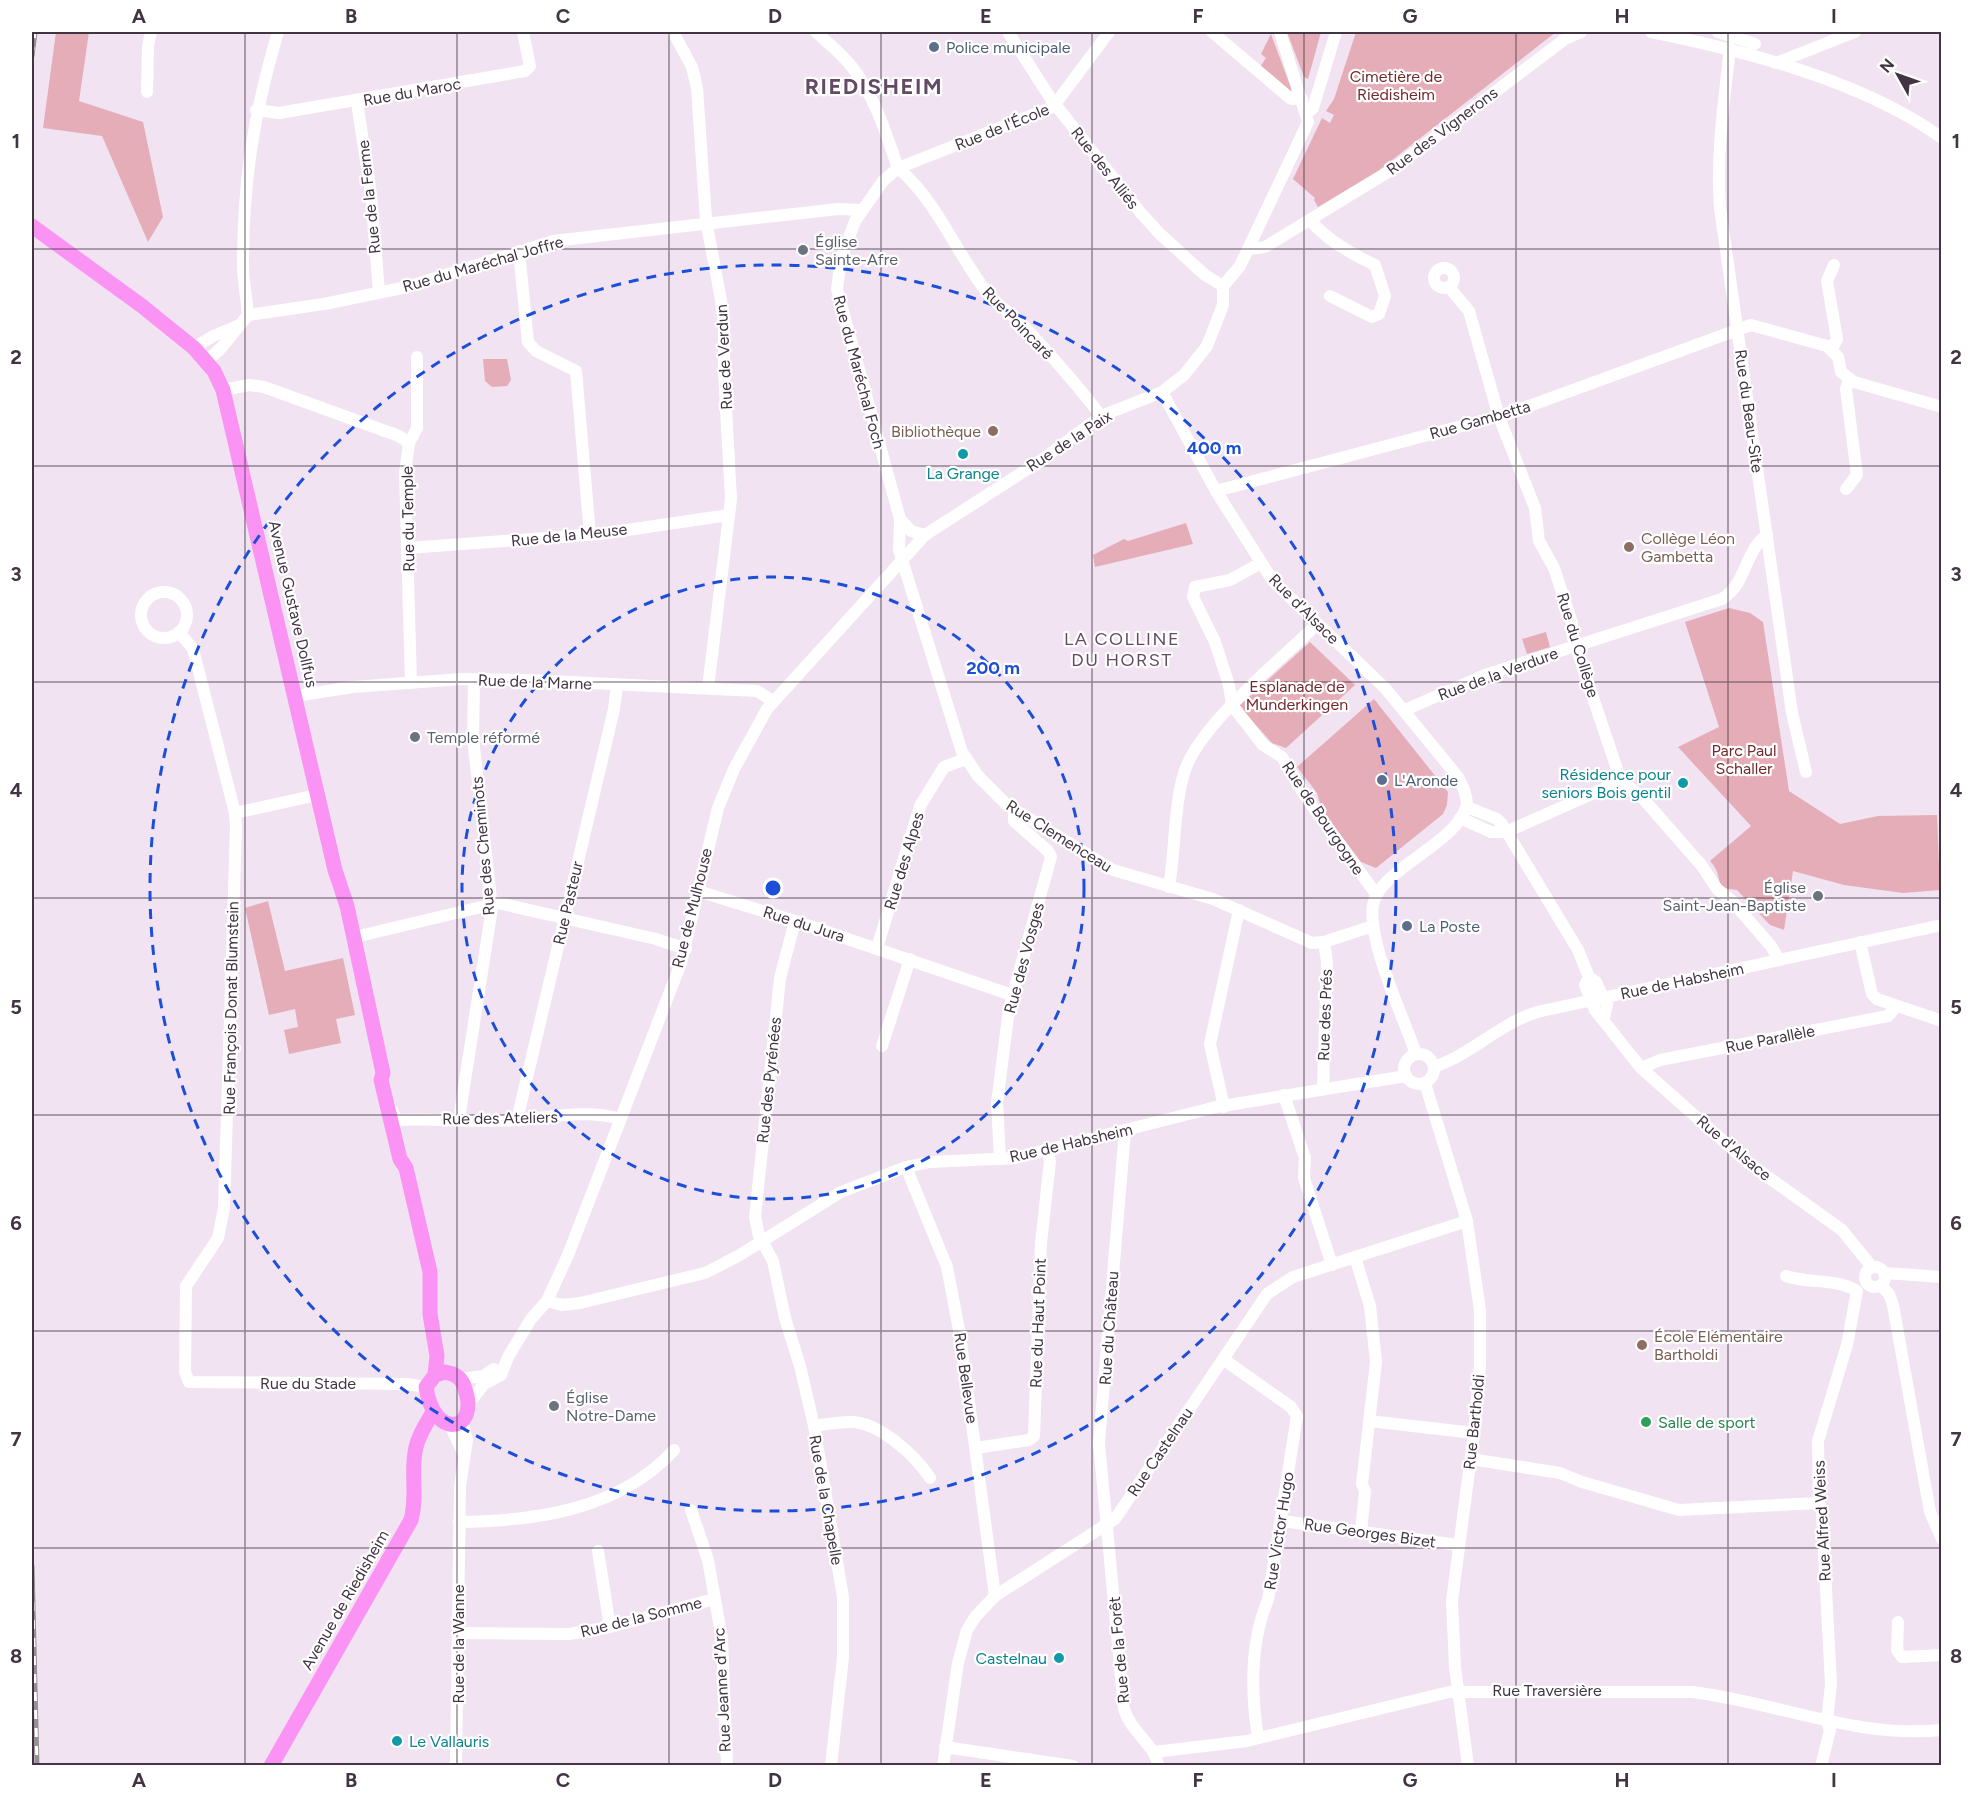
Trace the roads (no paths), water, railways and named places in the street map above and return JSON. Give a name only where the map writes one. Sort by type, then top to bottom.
[{"type":"main road","name":"Avenue Gustave Dollfus","points":[[32,227],[142,306],[194,348],[207,361],[223,390],[317,795],[355,937],[383,1073],[381,1080],[400,1159],[406,1168],[430,1272],[430,1314],[435,1334],[469,1403]]},
{"type":"main road","name":"Avenue Gustave Dollfus","points":[[383,1073],[388,1077],[401,1120],[408,1157],[406,1168]]},
{"type":"main road","name":"Avenue Gustave Dollfus","points":[[435,1334],[430,1381],[447,1420]]},
{"type":"main road","points":[[430,1381],[445,1372],[457,1376]]},
{"type":"main road","name":"Avenue de Riedisheim","points":[[271,1766],[411,1520],[416,1499],[414,1458],[417,1442],[447,1420],[467,1415],[469,1403]]},
{"type":"street","points":[[147,92],[148,46],[151,32]]},
{"type":"street","points":[[207,361],[244,320],[246,180],[256,110],[279,32]]},
{"type":"street","name":"Rue du Maroc","points":[[256,110],[279,113],[357,102],[525,71],[530,66],[523,32]]},
{"type":"street","name":"Rue de Verdun","points":[[673,32],[692,67],[697,88],[708,225],[722,300],[724,329],[723,373],[731,499],[708,688]]},
{"type":"street","points":[[816,32],[852,67],[861,80],[876,110],[898,168]]},
{"type":"street","name":"Rue des Alliés","points":[[1008,32],[1056,104],[1160,234],[1205,275],[1223,286]]},
{"type":"street","name":"Rue de l'École","points":[[898,168],[1056,104],[1109,32]]},
{"type":"street","points":[[1212,32],[1291,99],[1302,99]]},
{"type":"street","points":[[1280,32],[1306,113]]},
{"type":"street","name":"Rue de la Paix","points":[[902,559],[925,534],[1043,459],[1101,416],[1162,392],[1195,365],[1204,352],[1223,305],[1223,286],[1237,271],[1308,122],[1306,113],[1313,108],[1336,32]]},
{"type":"street","name":"Rue des Vignerons","points":[[1310,220],[1393,169],[1571,34],[1581,32]]},
{"type":"street","points":[[1652,32],[1730,48],[1874,99],[1924,125],[1941,138]]},
{"type":"street","points":[[1718,32],[1755,44]]},
{"type":"street","points":[[1775,63],[1856,32]]},
{"type":"street","name":"Rue du Beau-Site","points":[[1730,48],[1718,172],[1720,208],[1792,713],[1806,772]]},
{"type":"street","name":"Rue de la Ferme","points":[[357,102],[371,194],[379,292]]},
{"type":"street","name":"Rue du Maréchal Foch","points":[[898,168],[883,181],[851,229],[837,280],[838,300],[849,332],[900,519],[899,550],[902,559]]},
{"type":"street","name":"Rue Poincaré","points":[[898,168],[911,178],[942,222],[985,291],[1011,314],[1073,380],[1101,416]]},
{"type":"street","name":"Rue du Maréchal Joffre","points":[[194,348],[244,320],[406,287],[553,241],[838,209],[862,210]]},
{"type":"street","points":[[1248,249],[1265,247],[1310,220],[1320,233],[1335,240],[1347,252],[1375,265],[1385,301],[1379,314],[1372,317],[1330,296]]},
{"type":"street","points":[[519,251],[528,342],[536,351],[576,371],[590,535]]},
{"type":"street","points":[[1834,265],[1827,281],[1837,339],[1832,349],[1838,357],[1841,372],[1850,380],[1940,403]]},
{"type":"street","name":"Rue du Collège","points":[[1449,287],[1469,311],[1499,417],[1535,508],[1539,541],[1554,568],[1572,623],[1575,646],[1621,781]]},
{"type":"street","name":"Rue Gambetta","points":[[1216,491],[1499,417],[1751,325],[1762,326],[1832,349]]},
{"type":"street","name":"Rue du Temple","points":[[411,682],[405,473],[409,443],[417,428],[417,357]]},
{"type":"street","points":[[1846,489],[1857,475],[1846,389],[1850,380]]},
{"type":"street","points":[[223,390],[249,385],[264,387],[388,431],[409,443]]},
{"type":"street","name":"Rue d'Alsace","points":[[1162,392],[1216,491],[1280,590],[1385,688],[1405,710],[1458,777],[1464,788],[1463,812]]},
{"type":"street","name":"Rue de la Meuse","points":[[408,548],[590,535],[729,515]]},
{"type":"street","points":[[900,519],[911,531],[925,534]]},
{"type":"street","name":"Rue de la Verdure","points":[[1405,710],[1485,675],[1729,595],[1740,581],[1759,541],[1767,535]]},
{"type":"street","name":"Rue de Mulhouse","points":[[469,1403],[484,1384],[501,1375],[508,1357],[531,1319],[547,1301],[686,949],[713,824],[741,753],[773,700],[902,559]]},
{"type":"street","name":"Rue Clemenceau","points":[[902,559],[966,759],[984,783],[1014,810],[1113,870],[1213,899],[1299,939],[1312,943],[1324,942],[1370,927]]},
{"type":"street","name":"Rue de Bourgogne","points":[[1261,563],[1230,580],[1201,584],[1192,591],[1215,642],[1229,686],[1232,705],[1263,745],[1282,757],[1307,799],[1374,891]]},
{"type":"street","points":[[1169,887],[1183,776],[1197,743],[1232,705],[1317,624]]},
{"type":"street","name":"Rue François Donat Blumstein","points":[[179,632],[193,649],[235,813],[224,1208],[218,1238],[186,1286],[185,1372],[189,1382]]},
{"type":"street","name":"Rue des Cheminots","points":[[459,1119],[491,904],[473,738],[474,680]]},
{"type":"street","name":"Rue de la Marne","points":[[295,696],[353,687],[411,682],[528,680],[757,691],[773,700]]},
{"type":"street","name":"Rue Pasteur","points":[[517,1120],[614,709],[617,686]]},
{"type":"street","points":[[1229,686],[1246,692]]},
{"type":"street","name":"Rue des Alpes","points":[[878,948],[920,806],[944,767],[966,759]]},
{"type":"street","points":[[1416,1054],[1364,910],[1374,891],[1463,812],[1491,832],[1506,832],[1621,781],[1640,795],[1702,866],[1717,889],[1732,901],[1771,946],[1779,960]]},
{"type":"street","points":[[235,813],[317,795]]},
{"type":"street","name":"Rue des Vosges","points":[[1000,1159],[997,1103],[1012,995],[1017,987],[1051,857],[1048,850],[1014,821],[1014,810]]},
{"type":"street","points":[[1506,832],[1578,950],[1589,977],[1596,982],[1597,999]]},
{"type":"street","name":"Rue du Jura","points":[[698,891],[878,948],[1012,995]]},
{"type":"street","points":[[355,937],[498,903],[656,939],[686,949]]},
{"type":"street","points":[[1224,1107],[1210,1044],[1239,910]]},
{"type":"street","name":"Rue des Pyrénées","points":[[761,1241],[756,1229],[755,1217],[780,978],[795,921]]},
{"type":"street","name":"Rue de Habsheim","points":[[1434,1067],[1467,1052],[1521,1017],[1941,925]]},
{"type":"street","name":"Rue des Prés","points":[[1323,1088],[1327,962],[1324,942]]},
{"type":"street","points":[[1860,942],[1872,994],[1883,1003],[1941,1021]]},
{"type":"street","points":[[882,1046],[910,959]]},
{"type":"street","name":"Rue d'Alsace","points":[[1597,999],[1607,1005],[1604,1018],[1641,1068],[1747,1162],[1842,1230],[1872,1267]]},
{"type":"street","name":"Rue Parallèle","points":[[1641,1068],[1660,1060],[1888,1016],[1896,1007]]},
{"type":"street","points":[[1416,1054],[1429,1058],[1434,1067],[1432,1077],[1425,1083],[1416,1084],[1406,1076],[1407,1061],[1416,1054]]},
{"type":"street","name":"Rue de Habsheim","points":[[547,1301],[562,1305],[574,1304],[674,1282],[718,1268],[842,1192],[906,1167],[946,1161],[1000,1159],[1048,1150],[1199,1111],[1323,1088],[1406,1076]]},
{"type":"street","name":"Rue Bartholdi","points":[[1425,1083],[1467,1221],[1480,1310],[1480,1364],[1474,1433],[1452,1601],[1457,1691],[1468,1766]]},
{"type":"street","points":[[1284,1095],[1305,1158],[1304,1178],[1332,1265]]},
{"type":"street","points":[[388,1106],[397,1120],[401,1120]]},
{"type":"street","name":"Rue des Ateliers","points":[[401,1120],[517,1120],[561,1116],[604,1116],[620,1119]]},
{"type":"street","name":"Rue du Château","points":[[1108,1524],[1104,1505],[1099,1443],[1125,1131]]},
{"type":"street","name":"Rue du Haut Point","points":[[976,1448],[1029,1440],[1034,1436],[1041,1243],[1050,1161],[1048,1150]]},
{"type":"street","name":"Rue Bellevue","points":[[906,1167],[947,1267],[960,1335],[995,1596]]},
{"type":"street","name":"Rue Castelnau","points":[[943,1766],[955,1677],[967,1630],[995,1596],[1108,1524],[1121,1512],[1133,1489],[1262,1300],[1273,1288],[1293,1277],[1467,1221]]},
{"type":"street","name":"Rue de la Chapelle","points":[[761,1241],[773,1262],[785,1318],[814,1426],[843,1597],[843,1657],[831,1766]]},
{"type":"street","points":[[1355,1257],[1370,1305],[1376,1362],[1362,1484],[1365,1491],[1361,1532]]},
{"type":"street","points":[[1872,1267],[1878,1267],[1893,1305],[1930,1512],[1941,1539]]},
{"type":"street","name":"Rue Alfred Weiss","points":[[1821,1766],[1830,1730],[1827,1721],[1831,1684],[1822,1513],[1819,1503],[1818,1441],[1866,1274],[1872,1267]]},
{"type":"street","points":[[1786,1276],[1800,1280],[1837,1282],[1862,1287],[1876,1287],[1883,1279],[1941,1277]]},
{"type":"street","name":"Rue de Mulhouse","points":[[457,1376],[483,1376],[508,1357]]},
{"type":"street","name":"Rue Victor Hugo","points":[[1223,1359],[1292,1407],[1297,1416],[1268,1600],[1258,1623],[1254,1686],[1258,1738]]},
{"type":"street","name":"Rue du Stade","points":[[189,1382],[407,1384],[430,1381]]},
{"type":"street","name":"Rue de la Wanne","points":[[447,1420],[464,1455],[459,1522],[460,1633],[456,1766]]},
{"type":"street","points":[[1370,1421],[1474,1433]]},
{"type":"street","points":[[814,1426],[853,1422],[862,1424],[896,1442],[918,1461],[930,1478]]},
{"type":"street","points":[[459,1522],[550,1516],[605,1498],[657,1469],[674,1450]]},
{"type":"street","points":[[1471,1459],[1560,1473],[1582,1482],[1679,1510],[1819,1503]]},
{"type":"street","name":"Rue Jeanne d'Arc","points":[[691,1510],[708,1560],[722,1638],[727,1766]]},
{"type":"street","name":"Rue Georges Bizet","points":[[1281,1521],[1458,1545]]},
{"type":"street","name":"Rue de la Forêt","points":[[1108,1524],[1124,1709],[1131,1727],[1154,1752],[1158,1766]]},
{"type":"street","points":[[598,1551],[610,1627]]},
{"type":"street","name":"Rue de la Somme","points":[[460,1633],[569,1634],[610,1627],[714,1599]]},
{"type":"street","points":[[1898,1622],[1898,1650],[1902,1657],[1941,1655]]},
{"type":"street","name":"Rue Traversière","points":[[1154,1752],[1258,1738],[1457,1691],[1692,1692],[1725,1696],[1827,1721],[1876,1730],[1918,1733],[1941,1730]]},
{"type":"street","points":[[945,1747],[1073,1766]]},
{"type":"railway","points":[[32,56],[35,32]]},
{"type":"railway","points":[[32,1566],[37,1766]]},
{"type":"place","name":"Police municipale","points":[[934,47]]},
{"type":"place","name":"Église Sainte-Afre","points":[[803,250]]},
{"type":"place","name":"Bibliothèque","points":[[993,431]]},
{"type":"place","name":"La Grange","points":[[963,454]]},
{"type":"place","name":"Collège Léon Gambetta","points":[[1629,547]]},
{"type":"place","name":"Temple réformé","points":[[415,737]]},
{"type":"place","name":"L'Aronde","points":[[1382,780]]},
{"type":"place","name":"Résidence pour seniors Bois gentil","points":[[1683,783]]},
{"type":"place","name":"Église Saint-Jean-Baptiste","points":[[1818,896]]},
{"type":"place","name":"La Poste","points":[[1407,926]]},
{"type":"place","name":"École Elémentaire Bartholdi","points":[[1642,1345]]},
{"type":"place","name":"Église Notre-Dame","points":[[554,1406]]},
{"type":"place","name":"Salle de sport","points":[[1646,1422]]},
{"type":"place","name":"Castelnau","points":[[1059,1658]]},
{"type":"place","name":"Le Vallauris","points":[[397,1741]]},
{"type":"district","name":"RIEDISHEIM","points":[[874,86]]},
{"type":"district","name":"LA COLLINE DU HORST","points":[[1122,649]]},
{"type":"park label","name":"Cimetière de Riedisheim","points":[[1396,85]]},
{"type":"park label","name":"Esplanade de Munderkingen","points":[[1297,695]]},
{"type":"park label","name":"Parc Paul Schaller","points":[[1744,759]]}]
